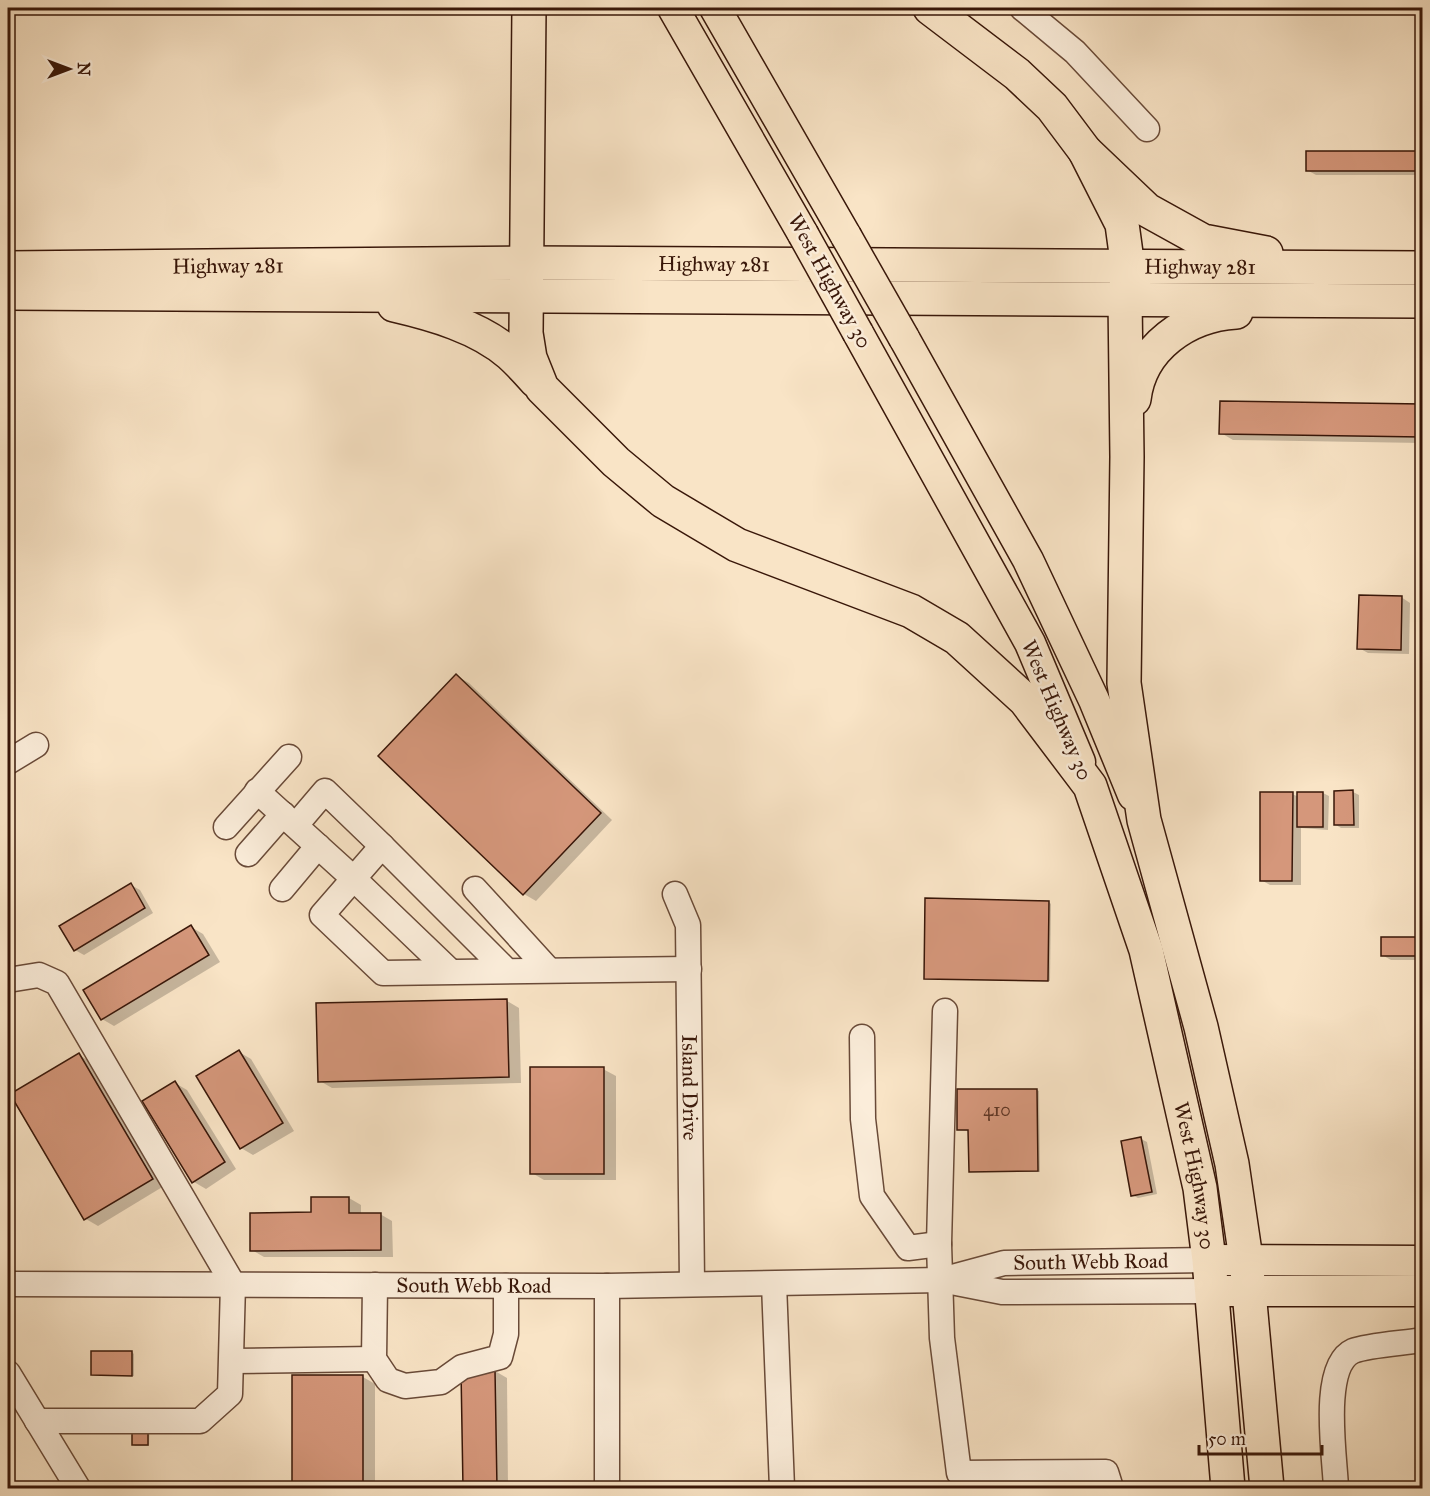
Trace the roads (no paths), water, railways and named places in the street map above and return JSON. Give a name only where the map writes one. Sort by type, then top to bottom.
[{"type":"highway","points":[[529,8],[525,279],[530,357],[542,388]]},
{"type":"highway","points":[[930,8],[974,40],[1045,100],[1085,151],[1147,210],[1203,241],[1269,253],[1390,268]]},
{"type":"highway","points":[[1085,151],[1122,224],[1126,283],[1127,457],[1124,683],[1144,820]]},
{"type":"highway","name":"Highway 281","points":[[8,268],[525,279],[1126,283],[1384,301],[1422,301]]},
{"type":"highway","name":"Highway 281","points":[[1126,283],[1422,268]]},
{"type":"highway","name":"Highway 281","points":[[8,293],[315,294],[525,279]]},
{"type":"highway","points":[[315,294],[392,304],[451,322],[480,334],[509,353],[616,462],[663,501],[737,544],[911,611],[957,638],[1025,700],[1090,786]]},
{"type":"highway","points":[[1127,457],[1135,391],[1143,366],[1176,330],[1194,321],[1222,313],[1384,301]]},
{"type":"highway","name":"West Highway 30","points":[[1090,786],[1146,950],[1200,1188],[1211,1276],[1228,1488]]},
{"type":"highway","name":"West Highway 30","points":[[1144,820],[1201,1027],[1232,1164],[1248,1275],[1267,1488]]},
{"type":"main road","name":"West Highway 30","points":[[673,8],[803,234],[1030,643],[1090,786]]},
{"type":"main road","name":"West Highway 30","points":[[716,8],[1028,560],[1094,700],[1144,820]]},
{"type":"main road","name":"South Webb Road","points":[[1211,1276],[1422,1261]]},
{"type":"main road","name":"South Webb Road","points":[[1248,1275],[1422,1291]]},
{"type":"street","points":[[1022,8],[1075,52],[1147,129]]},
{"type":"street","points":[[8,762],[36,744]]},
{"type":"street","points":[[226,827],[289,757]]},
{"type":"street","points":[[257,791],[354,878],[450,971]]},
{"type":"street","points":[[248,854],[325,791],[506,970]]},
{"type":"street","points":[[282,889],[318,846]]},
{"type":"street","points":[[381,846],[322,915],[383,973],[689,969]]},
{"type":"street","points":[[475,889],[549,970]]},
{"type":"street","name":"Island Drive","points":[[675,894],[688,924],[692,1283]]},
{"type":"street","points":[[8,980],[39,975],[57,983],[233,1284],[233,1361],[230,1394],[200,1421],[37,1421]]},
{"type":"street","points":[[945,1011],[939,1244],[942,1338],[959,1473],[1106,1472],[1111,1488]]},
{"type":"street","points":[[862,1037],[863,1119],[872,1196],[908,1248],[939,1244]]},
{"type":"street","name":"South Webb Road","points":[[8,1284],[607,1286],[692,1283],[774,1284],[941,1280],[984,1266],[1004,1263],[1211,1276]]},
{"type":"street","points":[[774,1284],[782,1488]]},
{"type":"street","points":[[375,1285],[374,1359],[387,1380],[405,1386],[441,1382],[462,1367],[500,1357],[506,1334],[506,1286]]},
{"type":"street","points":[[607,1286],[607,1488]]},
{"type":"street","points":[[1336,1488],[1332,1396],[1335,1376],[1341,1362],[1353,1351],[1422,1340]]},
{"type":"street","points":[[233,1361],[374,1359]]},
{"type":"street","points":[[8,1373],[78,1488]]}]
